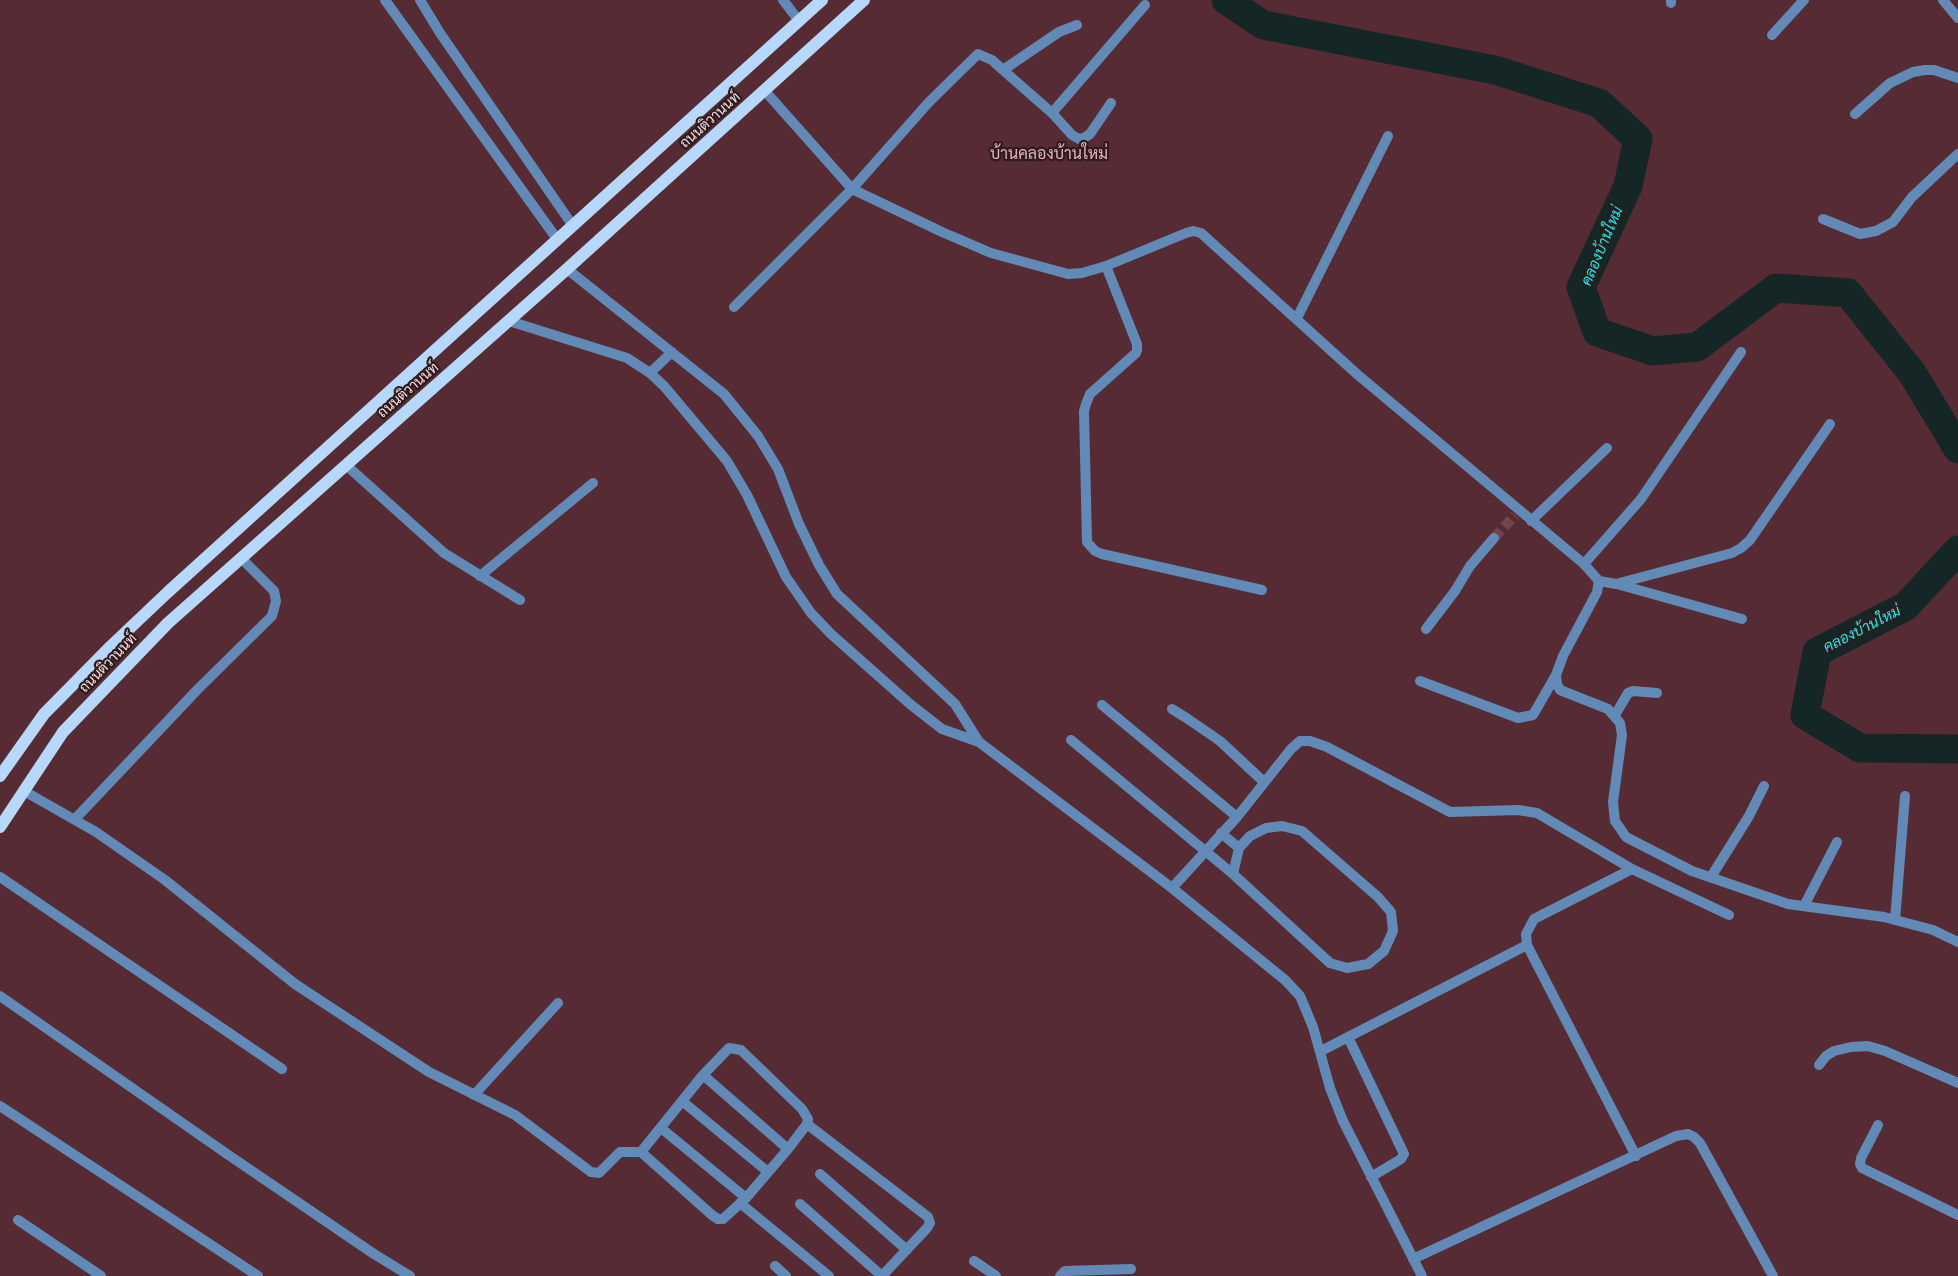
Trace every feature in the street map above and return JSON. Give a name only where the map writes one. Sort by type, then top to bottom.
[{"type":"main road","name":"ถนนติวานนท์","points":[[0,776],[44,714],[111,646],[822,0]]},
{"type":"main road","name":"ถนนติวานนท์","points":[[0,827],[63,732],[168,623],[568,269],[864,0]]},
{"type":"street","points":[[385,0],[557,239]]},
{"type":"street","points":[[420,0],[440,33],[573,226]]},
{"type":"street","points":[[783,0],[798,21]]},
{"type":"street","points":[[1772,35],[1804,0]]},
{"type":"street","points":[[1943,0],[1958,18]]},
{"type":"street","points":[[1052,113],[1145,5]]},
{"type":"street","points":[[1004,70],[1059,32],[1077,26]]},
{"type":"street","points":[[734,307],[852,189],[929,102],[978,54],[992,60],[1004,70],[1052,113],[1072,135],[1079,139],[1090,134],[1111,103]]},
{"type":"street","points":[[1855,114],[1890,83],[1913,72],[1934,70],[1958,78]]},
{"type":"street","points":[[765,91],[852,189],[991,253],[1068,274],[1082,273],[1106,266],[1186,234],[1193,232],[1202,233],[1358,375],[1517,513],[1532,520],[1584,564],[1599,581],[1616,584],[1742,620]]},
{"type":"street","points":[[1297,318],[1388,136]]},
{"type":"street","points":[[1823,220],[1860,234],[1876,231],[1893,222],[1912,197],[1958,154]]},
{"type":"street","points":[[1106,266],[1137,350],[1136,353],[1090,394],[1084,411],[1087,542],[1095,551],[1102,554],[1262,590]]},
{"type":"street","points":[[568,269],[724,394],[758,436],[778,469],[803,532],[819,565],[837,594],[955,704],[979,742]]},
{"type":"street","points":[[509,321],[627,358],[650,373],[664,386],[726,461],[747,495],[786,577],[812,613],[831,634],[935,724],[942,729],[979,742],[1172,888],[1285,980],[1300,996],[1314,1027],[1330,1088],[1343,1121],[1422,1276]]},
{"type":"street","points":[[650,373],[672,352]]},
{"type":"street","points":[[1584,564],[1641,499],[1741,352]]},
{"type":"street","points":[[1616,584],[1732,553],[1742,548],[1750,540],[1830,424]]},
{"type":"street","points":[[1532,520],[1608,448]]},
{"type":"street","points":[[346,465],[444,553],[520,600]]},
{"type":"street","points":[[480,576],[593,483]]},
{"type":"street","points":[[1426,629],[1455,591],[1470,566],[1494,538]]},
{"type":"street","points":[[74,819],[114,779],[198,688],[272,616],[276,602],[274,591],[241,558]]},
{"type":"street","points":[[1420,680],[1518,718],[1533,715],[1556,675],[1563,656],[1597,592],[1599,581]]},
{"type":"street","points":[[1556,675],[1556,684],[1560,690],[1608,709],[1620,723],[1622,734],[1613,802],[1614,821],[1626,837],[1692,871],[1788,904],[1895,920],[1933,930],[1958,942]]},
{"type":"street","points":[[1615,715],[1628,692],[1657,694]]},
{"type":"street","points":[[1102,705],[1237,817]]},
{"type":"street","points":[[1172,709],[1220,741],[1264,782]]},
{"type":"street","points":[[1071,740],[1204,852],[1233,874],[1330,963],[1347,968],[1368,964],[1384,951],[1393,931],[1391,912],[1378,897],[1302,831],[1282,826],[1266,828],[1250,836],[1239,848],[1233,874]]},
{"type":"street","points":[[1172,888],[1220,833],[1237,817],[1291,749],[1300,742],[1310,741],[1326,747],[1450,812],[1518,810],[1537,813],[1632,869],[1729,915]]},
{"type":"street","points":[[1711,877],[1749,816],[1764,786]]},
{"type":"street","points":[[24,791],[96,832],[165,880],[295,984],[429,1072],[515,1115],[591,1172],[599,1173],[620,1152],[641,1152],[718,1219],[723,1219],[743,1201],[788,1149],[808,1124],[808,1119],[802,1109],[741,1050],[729,1048],[702,1075],[641,1152]]},
{"type":"street","points":[[1895,920],[1905,796]]},
{"type":"street","points":[[1220,833],[1239,848]]},
{"type":"street","points":[[1804,906],[1837,842]]},
{"type":"street","points":[[1632,869],[1534,919],[1526,934],[1527,945],[1636,1156]]},
{"type":"street","points":[[0,877],[282,1069]]},
{"type":"street","points":[[1321,1051],[1527,945]]},
{"type":"street","points":[[0,996],[227,1154],[374,1254],[410,1276]]},
{"type":"street","points":[[474,1095],[558,1003]]},
{"type":"street","points":[[1348,1037],[1404,1154],[1400,1159],[1371,1177]]},
{"type":"street","points":[[1819,1065],[1834,1050],[1868,1046],[1885,1051],[1958,1083]]},
{"type":"street","points":[[702,1075],[788,1149]]},
{"type":"street","points":[[682,1101],[768,1172]]},
{"type":"street","points":[[0,1106],[258,1276]]},
{"type":"street","points":[[800,1204],[882,1276],[930,1223],[928,1217],[808,1124]]},
{"type":"street","points":[[1878,1125],[1861,1158],[1860,1164],[1862,1168],[1958,1215]]},
{"type":"street","points":[[660,1128],[829,1276]]},
{"type":"street","points":[[1413,1260],[1676,1136],[1688,1134],[1700,1143],[1774,1276]]},
{"type":"street","points":[[820,1174],[907,1250]]},
{"type":"street","points":[[18,1220],[101,1276]]},
{"type":"street","points":[[974,1260],[996,1276]]},
{"type":"street","points":[[775,1266],[786,1276]]},
{"type":"street","points":[[1060,1276],[1065,1271],[1131,1269]]},
{"type":"waterway","name":"คลองบ้านใหม่","points":[[1226,0],[1263,25],[1495,70],[1599,103],[1638,139],[1628,186],[1581,287],[1597,332],[1653,351],[1697,347],[1776,288],[1848,293],[1912,373],[1958,449]]},
{"type":"waterway","name":"คลองบ้านใหม่","points":[[1958,550],[1906,606],[1817,652],[1805,715],[1860,748],[1958,749]]},
{"type":"tunnel","points":[[1494,538],[1515,515]]},
{"type":"district","name":"บ้านคลองบ้านใหม่","points":[[1049,154]]}]
